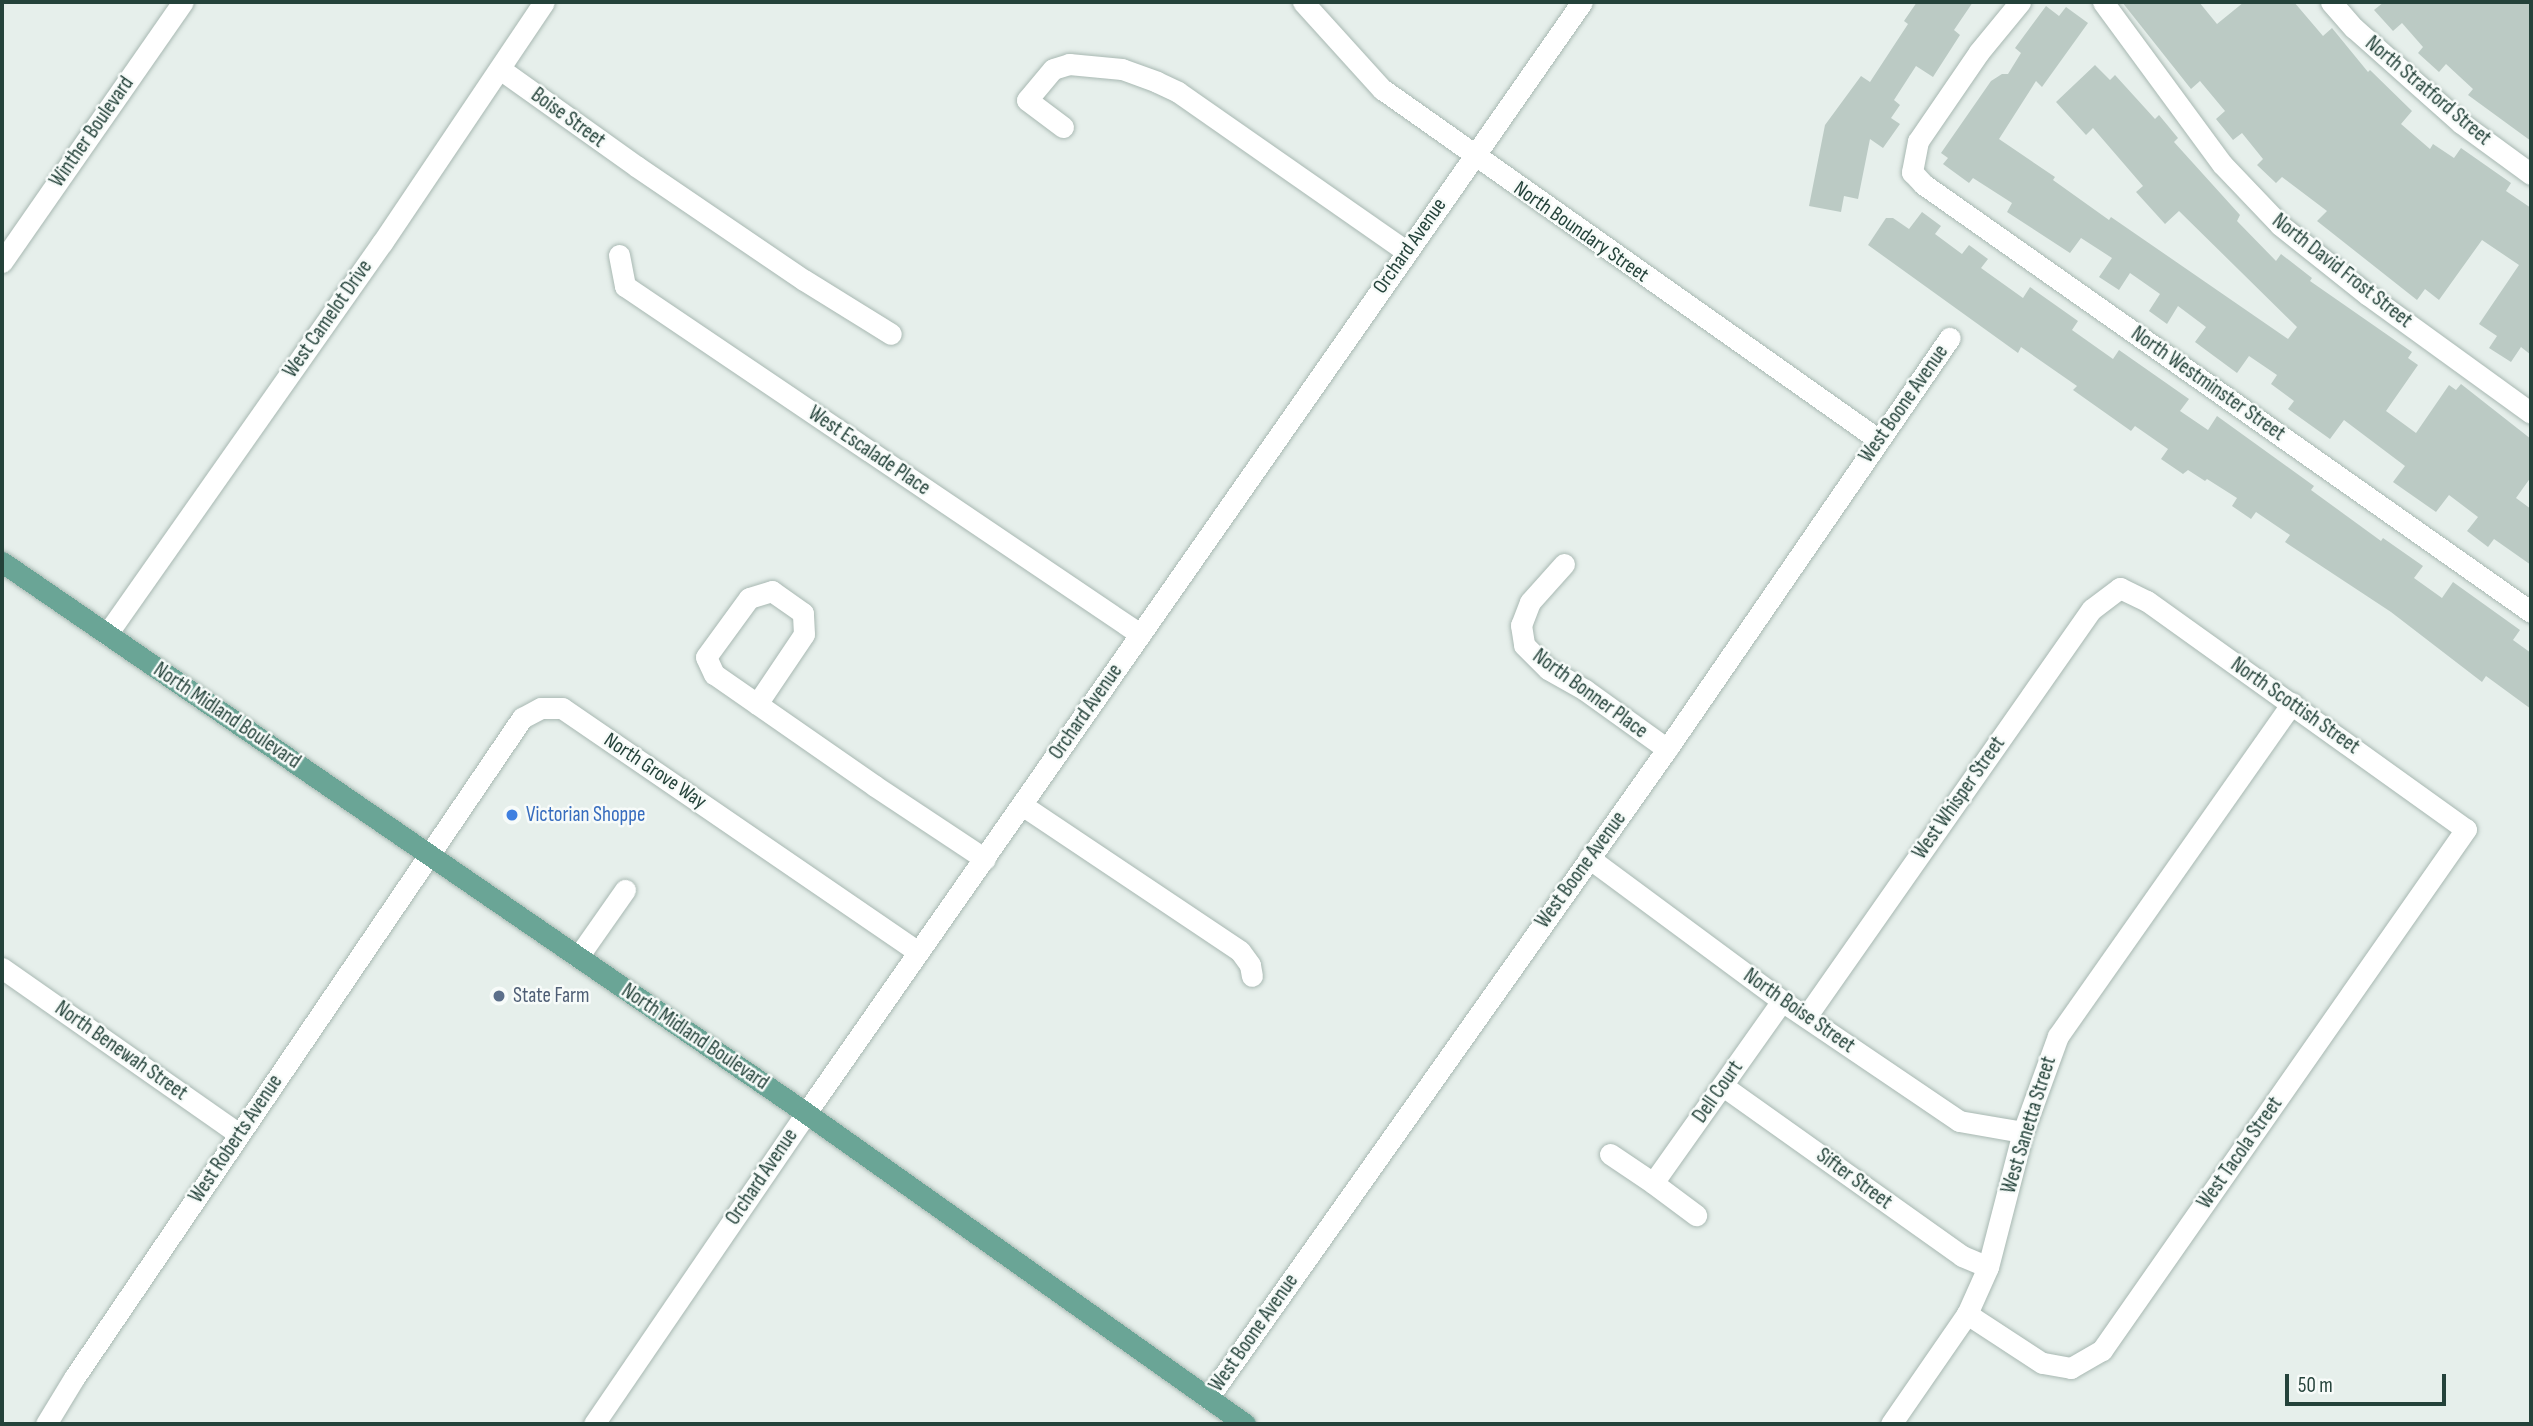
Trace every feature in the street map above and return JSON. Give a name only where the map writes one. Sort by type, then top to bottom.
[{"type":"main road","name":"North Midland Boulevard","points":[[2,562],[806,1113],[1245,1424]]},
{"type":"street","name":"Winther Boulevard","points":[[2,262],[183,2]]},
{"type":"street","name":"West Camelot Drive","points":[[107,634],[544,2]]},
{"type":"street","name":"North Boundary Street","points":[[1303,2],[1382,89],[1879,440]]},
{"type":"street","name":"Orchard Avenue","points":[[594,1424],[806,1113],[1582,2]]},
{"type":"street","name":"North Westminster Street","points":[[2020,2],[1979,52],[1918,141],[1912,172],[1923,184],[2531,612]]},
{"type":"street","name":"North David Frost Street","points":[[2103,2],[2222,164],[2280,225],[2368,295],[2531,413]]},
{"type":"street","name":"North Stratford Street","points":[[2330,2],[2354,28],[2461,123],[2531,174]]},
{"type":"street","points":[[1063,127],[1027,100],[1053,69],[1069,65],[1122,69],[1178,92],[1406,251]]},
{"type":"street","name":"Boise Street","points":[[500,69],[636,166],[804,280],[891,334]]},
{"type":"street","name":"West Escalade Place","points":[[619,255],[625,286],[1140,634]]},
{"type":"street","name":"West Boone Avenue","points":[[1208,1398],[1667,749],[1950,338]]},
{"type":"street","name":"North Bonner Place","points":[[1564,564],[1530,602],[1521,625],[1524,645],[1548,669],[1585,690],[1667,749]]},
{"type":"street","name":"North Scottish Street","points":[[2120,588],[2147,601],[2466,828]]},
{"type":"street","name":"West Whisper Street","points":[[1806,1017],[2092,608],[2120,588]]},
{"type":"street","points":[[757,704],[804,634],[803,613],[772,591],[749,598],[706,657],[714,674],[757,704],[985,859]]},
{"type":"street","name":"West Sanetta Street","points":[[1891,1424],[1967,1314],[1988,1267],[2023,1132],[2058,1036],[2292,703]]},
{"type":"street","name":"North Grove Way","points":[[429,855],[522,718],[541,708],[562,708],[919,952]]},
{"type":"street","points":[[1022,804],[1240,951],[1250,965],[1252,976]]},
{"type":"street","name":"West Tacola Street","points":[[1967,1314],[2042,1363],[2071,1368],[2102,1350],[2466,828]]},
{"type":"street","name":"West Roberts Avenue","points":[[46,1424],[429,855]]},
{"type":"street","name":"North Boise Street","points":[[1590,858],[1782,1001],[1959,1121],[2023,1132]]},
{"type":"street","points":[[578,957],[625,890]]},
{"type":"street","name":"North Benewah Street","points":[[2,968],[239,1134]]},
{"type":"street","name":"Dell Court","points":[[1653,1183],[1782,1001]]},
{"type":"street","name":"Sifter Street","points":[[1723,1086],[1962,1256],[1988,1267]]},
{"type":"street","points":[[1610,1154],[1696,1215]]},
{"type":"building","points":[[1917,2],[1973,2],[1954,30],[1960,35],[1933,77],[1916,66],[1894,100],[1900,105],[1891,118],[1900,124],[1883,148],[1870,139],[1858,199],[1844,196],[1841,212],[1809,206],[1825,125],[1861,76],[1870,82],[1908,24],[1904,21]]},
{"type":"building","points":[[2122,2],[2199,2],[2217,24],[2244,2],[2294,2],[2323,36],[2332,28],[2368,72],[2370,70],[2412,111],[2401,124],[2430,149],[2433,144],[2454,158],[2461,148],[2511,183],[2506,191],[2531,208],[2531,355],[2521,347],[2511,362],[2489,348],[2497,336],[2479,324],[2519,265],[2482,240],[2439,300],[2425,289],[2417,300],[2317,221],[2327,211],[2282,177],[2276,183],[2257,165],[2263,159],[2242,133],[2233,140],[2216,119],[2225,111],[2200,81],[2191,89]]},
{"type":"building","points":[[2384,2],[2531,2],[2531,141],[2468,95],[2473,89],[2446,64],[2439,72],[2418,53],[2423,47],[2402,23],[2393,31],[2374,10]]},
{"type":"building","points":[[2046,6],[2059,16],[2066,7],[2088,23],[2042,87],[2036,81],[1999,139],[2055,177],[2053,180],[2109,220],[2111,217],[2288,339],[2297,327],[2179,211],[2165,224],[2136,192],[2143,186],[2093,128],[2086,135],[2056,102],[2095,65],[2110,80],[2115,75],[2155,119],[2159,115],[2178,138],[2174,142],[2240,215],[2237,221],[2276,261],[2281,254],[2312,278],[2310,281],[2412,352],[2408,358],[2418,365],[2386,411],[2416,433],[2449,385],[2456,390],[2461,384],[2531,439],[2531,477],[2516,498],[2531,509],[2531,565],[2494,539],[2488,547],[2467,531],[2478,517],[2449,495],[2436,512],[2393,482],[2405,466],[2344,420],[2330,439],[2288,409],[2294,401],[2271,384],[2277,375],[2249,356],[2237,373],[2195,342],[2206,327],[2178,306],[2167,324],[2149,311],[2160,294],[2130,273],[2119,290],[2099,277],[2112,258],[2081,238],[2070,253],[2007,212],[2012,203],[1973,178],[1969,183],[1943,164],[1948,158],[1941,153],[1991,81],[2002,74],[2008,74],[2021,53],[2015,48]]},
{"type":"building","points":[[1922,212],[1941,226],[1935,234],[1962,254],[1969,245],[1988,259],[1981,268],[2023,298],[2030,287],[2078,321],[2072,330],[2113,359],[2119,350],[2189,399],[2180,411],[2208,430],[2217,416],[2314,486],[2311,490],[2381,541],[2383,538],[2423,566],[2414,578],[2442,598],[2453,582],[2520,630],[2513,640],[2531,653],[2531,709],[2486,676],[2482,682],[2391,612],[2285,542],[2290,535],[2256,512],[2251,519],[2232,506],[2237,498],[2188,470],[2183,474],[2161,459],[2168,449],[2135,426],[2131,431],[2073,390],[2077,386],[2021,347],[2018,353],[1868,245],[1886,218],[1893,218],[1909,229]]},
{"type":"place","name":"Victorian Shoppe","points":[[512,815]]},
{"type":"place","name":"State Farm","points":[[499,996]]}]
